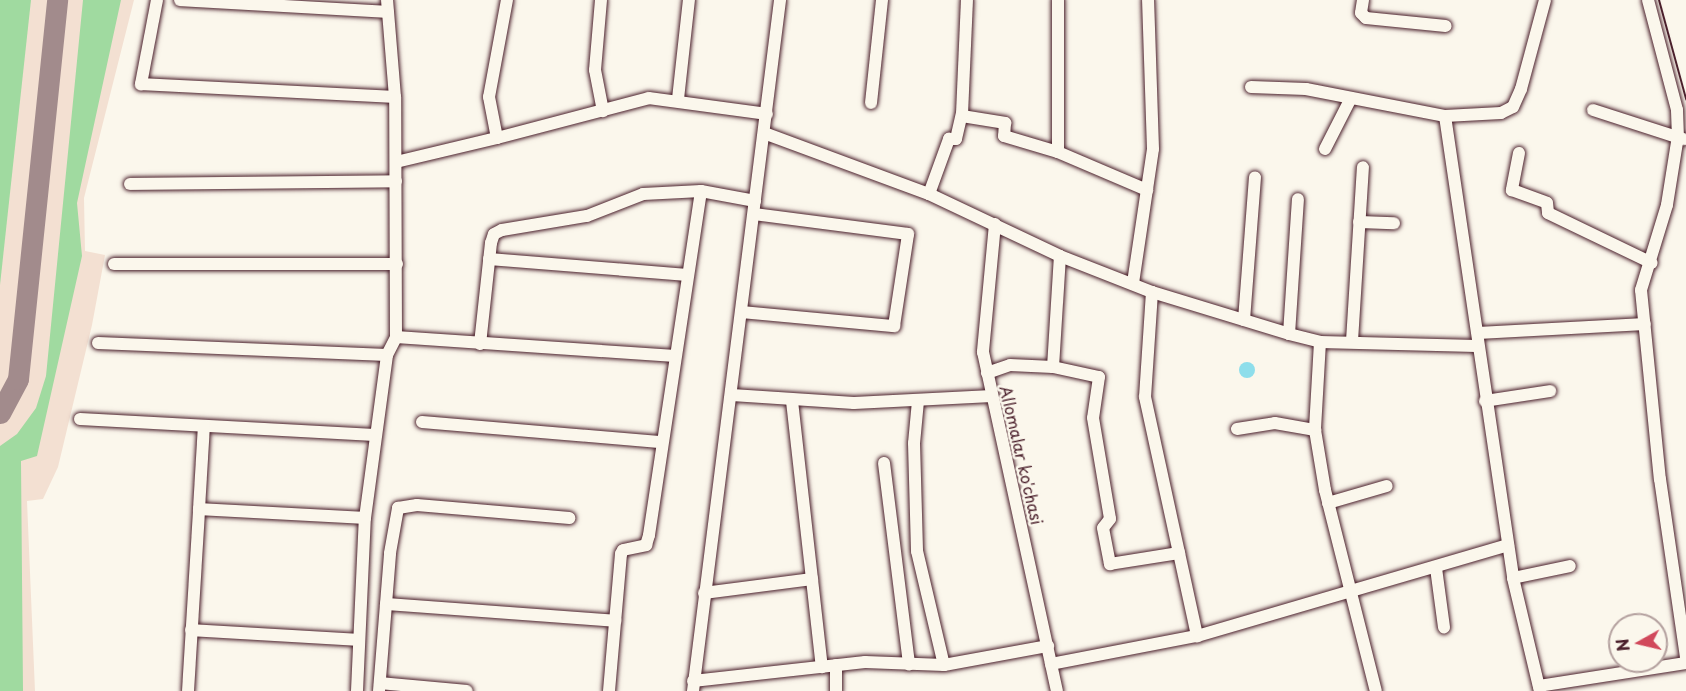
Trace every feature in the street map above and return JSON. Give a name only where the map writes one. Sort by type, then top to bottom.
[{"type":"street","points":[[157,0],[141,84],[395,97]]},
{"type":"street","points":[[180,0],[388,6],[395,97],[396,337],[387,355],[365,518],[357,691]]},
{"type":"street","points":[[497,138],[489,97],[507,0]]},
{"type":"street","points":[[601,0],[595,70],[603,111]]},
{"type":"street","points":[[678,99],[689,0]]},
{"type":"street","points":[[780,0],[732,394],[693,686],[836,665],[944,665],[1048,646]]},
{"type":"street","points":[[871,103],[882,0]]},
{"type":"street","points":[[929,195],[949,139],[956,139],[962,116],[967,0]]},
{"type":"street","points":[[1058,0],[1058,152]]},
{"type":"street","points":[[1132,283],[1153,149],[1148,0]]},
{"type":"street","points":[[1363,0],[1361,13],[1366,18],[1446,26]]},
{"type":"street","points":[[1251,87],[1306,89],[1444,116],[1475,117],[1502,113],[1513,106],[1545,0]]},
{"type":"street","points":[[1648,0],[1677,110],[1682,139],[1668,205],[1652,263],[1641,290],[1660,479],[1686,658]]},
{"type":"street","points":[[396,162],[649,98],[678,99],[767,114]]},
{"type":"street","points":[[1325,149],[1351,98]]},
{"type":"street","points":[[1593,110],[1682,139]]},
{"type":"street","points":[[962,116],[1005,123],[1004,136],[1058,152],[1147,190]]},
{"type":"street","points":[[1444,116],[1513,578],[1532,671],[1539,689],[1686,663]]},
{"type":"street","points":[[764,133],[929,195],[1060,256],[1152,292],[1320,342],[1477,340],[1645,324]]},
{"type":"street","points":[[1519,153],[1512,190],[1547,203],[1548,213],[1652,263]]},
{"type":"street","points":[[1352,341],[1363,167]]},
{"type":"street","points":[[1244,320],[1255,177]]},
{"type":"street","points":[[130,184],[396,181]]},
{"type":"street","points":[[480,344],[489,259],[494,234],[502,230],[587,216],[643,194],[701,191],[755,201]]},
{"type":"street","points":[[609,691],[621,554],[623,550],[646,545],[701,191]]},
{"type":"street","points":[[1289,334],[1298,199]]},
{"type":"street","points":[[742,312],[894,326],[908,234],[754,214]]},
{"type":"street","points":[[1359,222],[1394,223]]},
{"type":"street","name":"Allomalar ko'chasi","points":[[995,224],[983,352],[1057,691]]},
{"type":"street","points":[[1053,367],[1060,256]]},
{"type":"street","points":[[489,259],[687,275]]},
{"type":"street","points":[[114,264],[397,264]]},
{"type":"street","points":[[1152,292],[1145,397],[1197,636]]},
{"type":"street","points":[[396,337],[675,356]]},
{"type":"street","points":[[1320,342],[1315,430],[1328,503],[1353,592],[1376,691]]},
{"type":"street","points":[[98,343],[387,355]]},
{"type":"street","points":[[987,374],[1010,364],[1053,367],[1099,377],[1093,418],[1110,519],[1103,528],[1110,564],[1179,553]]},
{"type":"street","points":[[1485,401],[1550,391]]},
{"type":"street","points":[[732,394],[792,401],[918,400],[992,396]]},
{"type":"street","points":[[918,400],[914,443],[917,551],[944,665]]},
{"type":"street","points":[[792,401],[822,667]]},
{"type":"street","points":[[80,419],[375,435]]},
{"type":"street","points":[[422,422],[662,442]]},
{"type":"street","points":[[1237,429],[1275,423],[1315,430]]},
{"type":"street","points":[[188,691],[204,426]]},
{"type":"street","points":[[884,463],[909,664]]},
{"type":"street","points":[[1328,503],[1388,486]]},
{"type":"street","points":[[467,691],[379,687],[398,508],[417,505],[569,518]]},
{"type":"street","points":[[199,509],[365,518]]},
{"type":"street","points":[[1051,664],[1197,636],[1508,545]]},
{"type":"street","points":[[1513,578],[1570,566]]},
{"type":"street","points":[[1436,567],[1444,627]]},
{"type":"street","points":[[704,593],[812,579]]},
{"type":"street","points":[[386,604],[615,621]]},
{"type":"street","points":[[191,630],[359,640]]},
{"type":"street","points":[[836,665],[837,691]]},
{"type":"shaded area","points":[[0,0],[134,0],[84,198],[85,251],[105,255],[92,325],[58,467],[43,499],[27,501],[35,691],[0,691]]},
{"type":"green space","points":[[0,0],[31,0],[0,285]]},
{"type":"green space","points":[[83,0],[121,0],[77,203],[82,256],[37,456],[21,461],[23,691],[0,691],[0,446],[17,434],[36,408],[46,376]]},
{"type":"water","points":[[1247,362],[1255,370],[1247,378],[1239,370]]},
{"type":"taxiway","points":[[0,413],[18,379],[57,0]]},
{"type":"railway","points":[[1659,0],[1686,99]]}]
